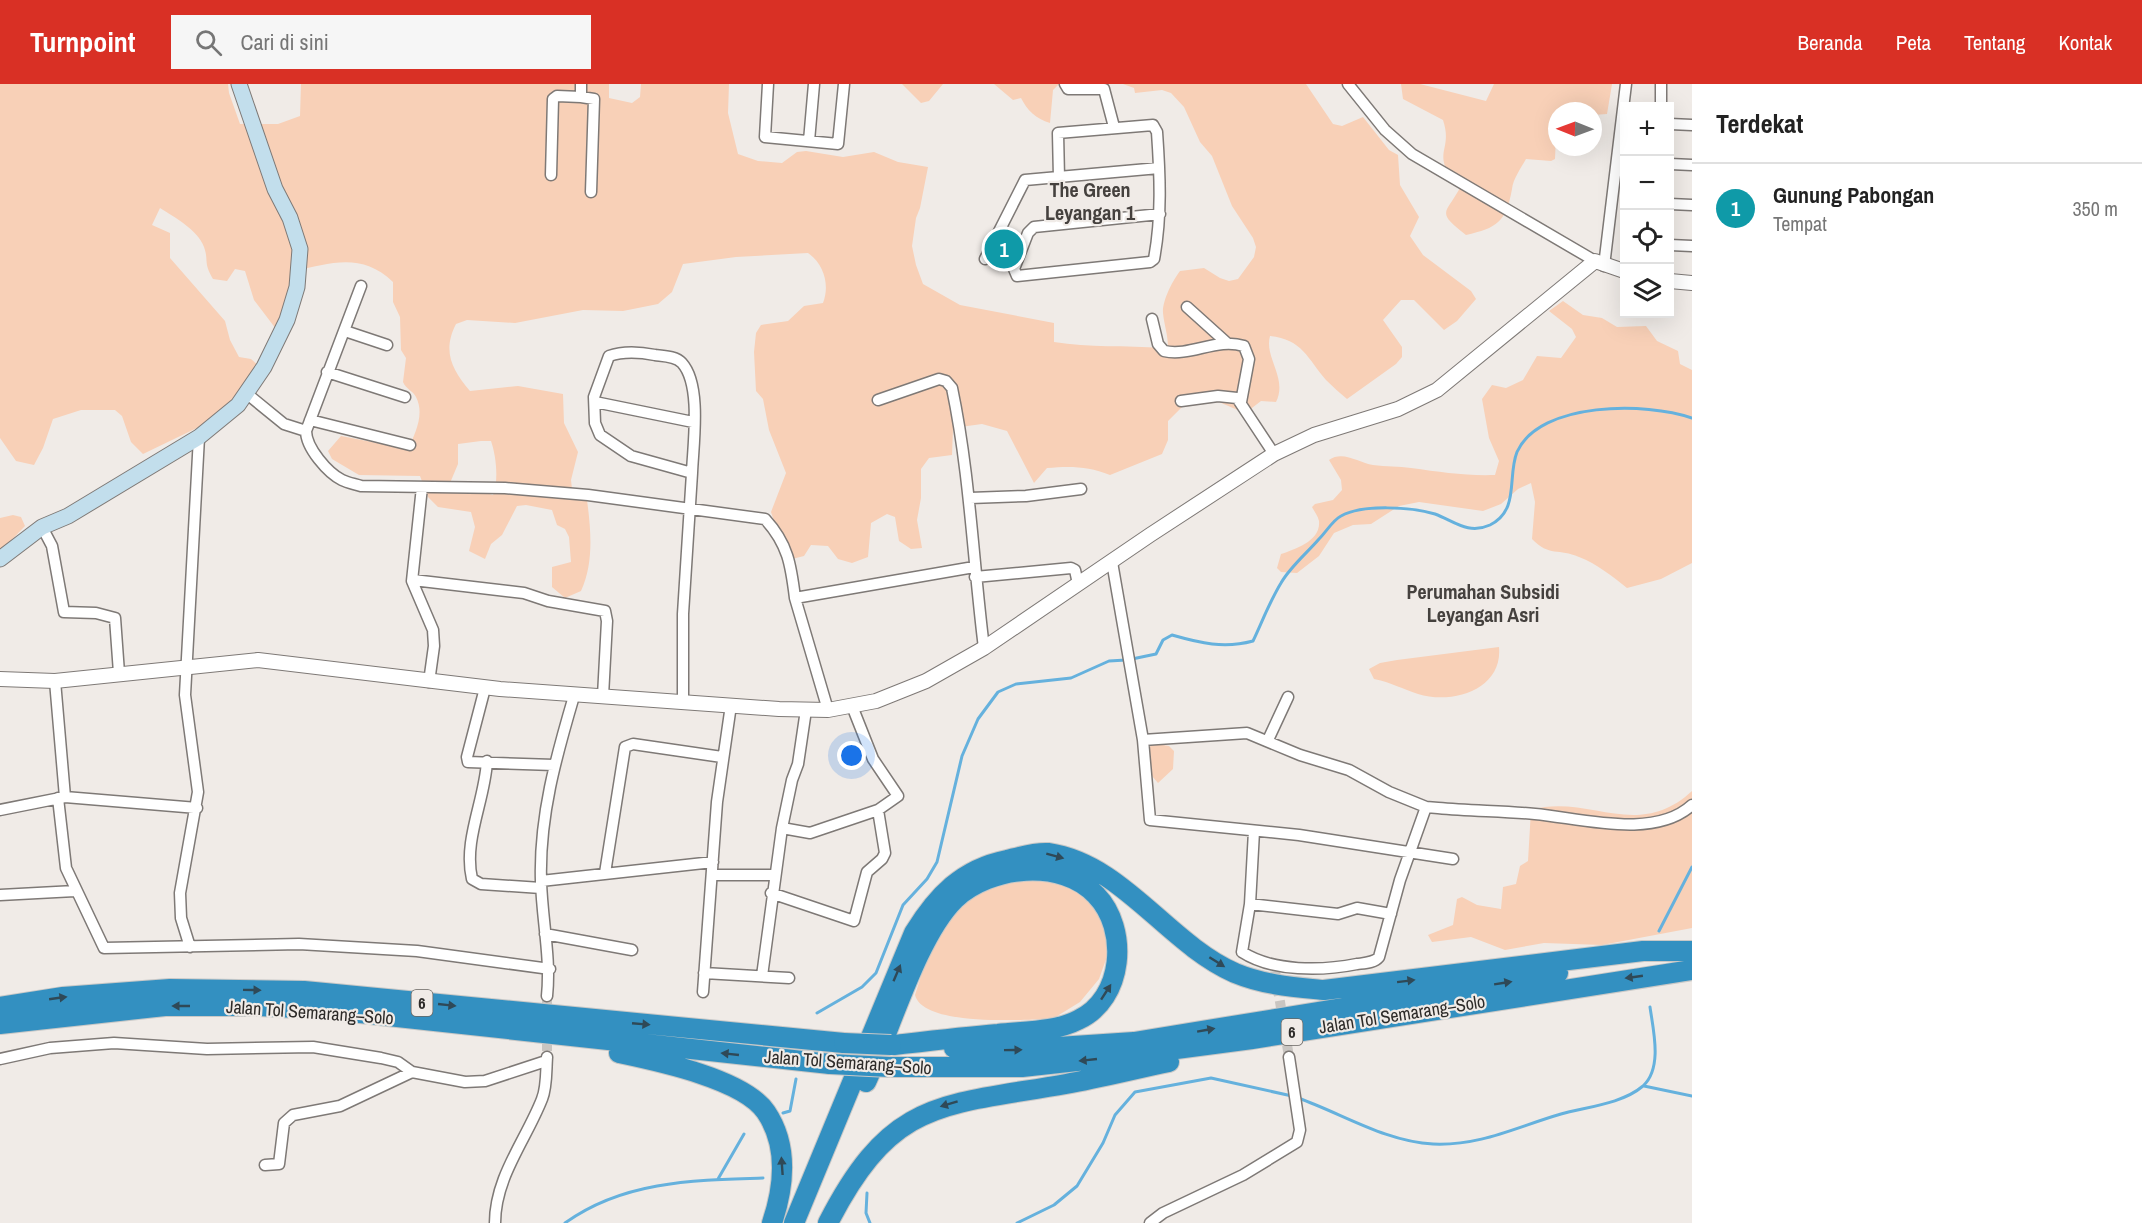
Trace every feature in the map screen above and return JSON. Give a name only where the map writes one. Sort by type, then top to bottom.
[{"type":"highway","points":[[794,1223],[914,933],[943,891],[963,876],[988,863],[1046,853],[1085,864],[1119,886],[1183,940],[1233,972],[1278,986],[1324,990],[1643,951],[1692,952]]},
{"type":"highway","points":[[808,1223],[920,954],[938,919],[956,898],[999,874],[1023,869],[1062,875],[1096,893],[1109,911],[1115,932],[1118,960],[1112,984],[1097,1006],[1079,1020],[1051,1028],[893,1045]]},
{"type":"highway","name":"Jalan Tol Semarang–Solo","points":[[0,1007],[63,997],[170,989],[304,991],[844,1043],[1012,1050],[1134,1042],[1692,952]]},
{"type":"highway","name":"Jalan Tol Semarang–Solo","points":[[0,1024],[165,1006],[259,1006],[496,1028],[830,1064],[1022,1067],[1252,1039],[1692,970]]},
{"type":"highway","points":[[496,1028],[659,1062],[713,1078],[753,1100],[766,1112],[781,1148],[783,1177],[780,1199],[772,1223]]},
{"type":"highway","points":[[828,1223],[868,1157],[894,1132],[922,1114],[968,1099],[1065,1084],[1198,1056],[1252,1039]]},
{"type":"main road","points":[[0,559],[42,527],[68,516],[199,437],[238,405],[264,367],[287,320],[297,287],[300,249],[290,218],[275,189],[239,84]]},
{"type":"street","points":[[581,97],[582,84]]},
{"type":"street","points":[[768,84],[764,136],[839,143],[844,84]]},
{"type":"street","points":[[809,141],[814,84]]},
{"type":"street","points":[[1065,84],[1068,89],[1104,89],[1114,127]]},
{"type":"street","points":[[1348,84],[1379,124],[1412,154],[1600,264],[1620,270]]},
{"type":"street","points":[[1625,102],[1626,84]]},
{"type":"street","points":[[1661,102],[1662,84]]},
{"type":"street","points":[[551,175],[553,98],[594,99],[591,192]]},
{"type":"street","points":[[1674,124],[1692,125]]},
{"type":"street","points":[[1059,178],[1058,133],[1153,125],[1157,132],[1160,214],[1152,261],[1022,277],[1014,274],[1028,233],[1034,227],[1160,214]]},
{"type":"street","points":[[0,679],[55,681],[188,665],[278,662],[429,682],[574,696],[806,710],[828,710],[876,701],[926,681],[984,648],[1274,454],[1314,435],[1398,408],[1437,390],[1468,368],[1600,264],[1620,140]]},
{"type":"street","points":[[1674,164],[1692,165]]},
{"type":"street","points":[[985,259],[1024,181],[1159,168]]},
{"type":"street","points":[[1674,204],[1692,205]]},
{"type":"street","points":[[1674,245],[1692,246]]},
{"type":"street","points":[[1674,281],[1692,283]]},
{"type":"street","points":[[361,286],[306,431],[306,438],[321,460],[342,480],[361,486],[529,490],[588,495],[765,519],[781,537],[791,565],[795,598],[828,710]]},
{"type":"street","points":[[1187,307],[1227,343]]},
{"type":"street","points":[[1152,319],[1158,344],[1164,351],[1183,352],[1227,343],[1244,346],[1249,354],[1241,402]]},
{"type":"street","points":[[345,331],[387,345]]},
{"type":"street","points":[[683,702],[683,614],[692,473],[694,394],[690,378],[677,359],[639,352],[609,356],[599,376],[595,402],[595,423],[605,440],[631,456],[692,473]]},
{"type":"street","points":[[327,372],[405,397]]},
{"type":"street","points":[[878,400],[939,379],[949,384],[957,414],[970,498],[975,572],[984,648]]},
{"type":"street","points":[[246,393],[284,424],[306,431]]},
{"type":"street","points":[[1182,401],[1232,396],[1241,402],[1274,454]]},
{"type":"street","points":[[595,402],[693,422]]},
{"type":"street","points":[[310,420],[410,445]]},
{"type":"street","points":[[190,947],[182,918],[180,893],[197,808],[197,771],[185,695],[199,437]]},
{"type":"street","points":[[422,487],[413,580],[433,630],[434,646],[429,682]]},
{"type":"street","points":[[970,498],[1026,496],[1081,489]]},
{"type":"street","points":[[42,527],[52,546],[64,612],[96,612],[115,618],[118,673]]},
{"type":"street","points":[[1112,562],[1143,740],[1150,820],[1299,835],[1453,859]]},
{"type":"street","points":[[795,598],[975,572],[1071,568],[1075,570],[1078,584]]},
{"type":"street","points":[[413,580],[524,593],[548,601],[605,610],[607,621],[603,696]]},
{"type":"street","points":[[55,681],[63,855],[75,891],[104,948],[298,944],[417,951],[550,969]]},
{"type":"street","points":[[484,688],[467,757],[469,763],[554,765]]},
{"type":"street","points":[[547,996],[550,969],[541,885],[545,808],[554,765],[574,696]]},
{"type":"street","points":[[1268,740],[1288,697]]},
{"type":"street","points":[[703,992],[712,862],[722,757],[730,705]]},
{"type":"street","points":[[782,828],[810,833],[878,810],[897,797],[898,794],[873,759],[852,706]]},
{"type":"street","points":[[762,976],[771,893],[782,828],[801,751],[806,710]]},
{"type":"street","points":[[1143,740],[1237,732],[1268,740],[1300,755],[1349,770],[1389,792],[1426,807],[1628,824],[1653,822],[1672,816],[1692,805]]},
{"type":"street","points":[[605,873],[625,747],[639,744],[722,757]]},
{"type":"street","points":[[487,762],[483,795],[473,825],[472,879],[481,884],[541,885],[605,873],[712,862]]},
{"type":"street","points":[[0,810],[61,797],[197,808]]},
{"type":"street","points":[[1254,831],[1250,904],[1242,952],[1275,967],[1305,970],[1376,960],[1379,957],[1426,807]]},
{"type":"street","points":[[771,893],[854,921],[867,872],[882,859],[885,853],[878,810]]},
{"type":"street","points":[[712,875],[775,875]]},
{"type":"street","points":[[0,895],[75,891]]},
{"type":"street","points":[[1250,904],[1338,914],[1357,908],[1391,914]]},
{"type":"street","points":[[545,934],[632,950]]},
{"type":"street","points":[[704,973],[789,978]]},
{"type":"street","points":[[0,1059],[50,1048],[114,1043],[207,1049],[313,1047],[381,1058],[398,1062],[412,1072],[465,1082],[486,1081],[547,1057],[543,1097],[525,1130],[499,1192],[494,1208],[495,1223]]},
{"type":"street","points":[[1150,1223],[1163,1213],[1244,1174],[1297,1142],[1300,1130],[1289,1057]]},
{"type":"street","points":[[265,1165],[279,1164],[284,1123],[293,1115],[340,1106],[412,1072]]},
{"type":"shaded area","points":[[0,84],[228,84],[240,124],[278,124],[300,116],[301,84],[609,84],[609,98],[632,103],[640,97],[641,84],[729,84],[728,113],[738,154],[758,161],[782,163],[797,152],[806,151],[843,157],[874,152],[898,162],[928,167],[912,246],[923,284],[960,305],[1054,323],[1054,342],[1162,348],[1168,347],[1163,313],[1164,303],[1180,271],[1204,268],[1229,281],[1238,279],[1254,257],[1256,247],[1253,238],[1232,206],[1212,156],[1200,142],[1184,107],[1171,93],[1162,90],[1135,93],[1134,88],[1123,84],[1306,84],[1333,124],[1342,126],[1363,117],[1389,150],[1398,155],[1400,185],[1419,217],[1410,236],[1423,255],[1471,291],[1476,299],[1457,321],[1444,330],[1414,300],[1401,300],[1383,320],[1402,347],[1402,357],[1396,364],[1347,399],[1326,380],[1297,346],[1290,341],[1270,336],[1270,352],[1279,385],[1276,402],[1261,401],[1248,411],[1240,411],[1219,402],[1182,407],[1168,421],[1168,440],[1162,454],[1110,475],[1079,467],[1047,468],[1034,483],[1007,431],[982,424],[953,428],[952,455],[929,458],[921,469],[921,498],[917,520],[922,548],[911,549],[899,541],[895,517],[887,514],[871,523],[868,557],[852,563],[838,559],[828,546],[811,545],[804,556],[792,559],[785,536],[777,530],[771,512],[786,473],[769,430],[763,399],[756,391],[754,352],[756,333],[761,325],[788,321],[804,306],[823,303],[826,289],[824,275],[818,263],[808,253],[736,257],[683,264],[672,292],[658,304],[623,311],[583,310],[515,323],[467,320],[456,324],[450,343],[451,360],[458,375],[470,391],[518,386],[563,394],[564,423],[578,452],[571,480],[572,489],[587,500],[590,535],[590,558],[581,591],[565,598],[552,587],[552,567],[571,562],[569,537],[565,529],[557,525],[552,510],[526,505],[517,506],[502,535],[491,544],[485,559],[469,551],[475,527],[471,512],[438,507],[428,497],[420,476],[359,475],[332,459],[328,451],[341,436],[408,449],[416,430],[420,410],[415,395],[403,382],[406,358],[401,350],[400,317],[393,302],[393,282],[370,266],[358,263],[333,263],[294,271],[287,304],[276,329],[254,300],[245,271],[235,269],[227,281],[213,279],[208,269],[204,247],[197,235],[185,224],[160,208],[152,225],[170,233],[170,258],[225,321],[230,340],[239,357],[251,359],[259,366],[240,394],[201,426],[143,454],[131,442],[122,416],[115,410],[81,410],[53,419],[43,448],[34,465],[16,461],[0,438]],"holes":[[[491,441],[496,468],[493,495],[450,483],[458,464],[458,444]]]},
{"type":"shaded area","points":[[902,84],[943,84],[929,101],[921,103]]},
{"type":"shaded area","points":[[994,84],[1059,84],[1053,90],[1050,123],[1032,114],[1021,98],[1013,100]]},
{"type":"shaded area","points":[[1401,84],[1420,84],[1486,101],[1494,84],[1612,84],[1607,114],[1602,114],[1602,102],[1548,102],[1548,156],[1555,156],[1555,159],[1551,161],[1526,159],[1514,181],[1510,200],[1503,216],[1493,226],[1466,235],[1450,221],[1446,213],[1460,188],[1445,167],[1443,159],[1446,131],[1443,120],[1403,99]]},
{"type":"shaded area","points":[[1563,301],[1583,315],[1602,318],[1617,327],[1646,326],[1657,341],[1678,351],[1680,364],[1692,370],[1692,563],[1661,579],[1627,588],[1586,560],[1572,554],[1544,548],[1532,539],[1535,502],[1531,483],[1518,489],[1501,504],[1483,511],[1419,502],[1399,506],[1371,524],[1353,525],[1334,533],[1319,556],[1297,573],[1281,572],[1277,568],[1281,554],[1306,543],[1316,534],[1319,521],[1312,507],[1315,504],[1333,500],[1342,490],[1341,480],[1329,460],[1334,457],[1345,457],[1378,466],[1495,475],[1499,461],[1489,438],[1482,399],[1492,385],[1506,388],[1523,380],[1537,356],[1561,358],[1576,337],[1572,329],[1549,311]]},
{"type":"shaded area","points":[[13,515],[21,517],[25,526],[0,552],[0,518]]},
{"type":"shaded area","points":[[1499,647],[1498,662],[1493,674],[1473,690],[1460,695],[1432,697],[1418,694],[1374,679],[1369,669],[1380,663],[1397,660]]},
{"type":"shaded area","points":[[1151,745],[1169,746],[1174,751],[1173,769],[1158,783],[1152,776],[1149,749]]},
{"type":"shaded area","points":[[1692,791],[1692,928],[1602,945],[1544,943],[1505,950],[1471,937],[1432,942],[1428,935],[1453,925],[1457,899],[1462,897],[1477,905],[1501,909],[1503,887],[1516,884],[1520,866],[1528,861],[1531,810],[1552,806],[1632,815],[1652,813],[1672,806]]},
{"type":"shaded area","points":[[1026,875],[1067,880],[1102,912],[1109,951],[1099,979],[1080,1002],[1054,1018],[973,1019],[935,1012],[922,1005],[915,995],[932,941],[973,892]]},
{"type":"waterway","points":[[1132,659],[1156,654],[1163,640],[1172,635],[1212,644],[1232,645],[1253,641],[1273,597],[1289,571],[1335,520],[1350,512],[1374,508],[1401,508],[1435,514],[1468,528],[1482,528],[1490,525],[1499,519],[1509,502],[1517,452],[1529,435],[1548,423],[1571,415],[1623,408],[1649,409],[1692,418]]},
{"type":"waterway","points":[[817,1013],[862,987],[876,973],[903,905],[927,879],[937,862],[962,756],[978,719],[998,692],[1016,684],[1071,678],[1109,661],[1126,660]]},
{"type":"waterway","points":[[1659,931],[1692,867]]},
{"type":"waterway","points":[[1298,1098],[1381,1133],[1415,1142],[1450,1144],[1483,1139],[1561,1114],[1614,1101],[1643,1086],[1649,1078],[1655,1059],[1650,1007]]},
{"type":"waterway","points":[[1017,1223],[1054,1205],[1077,1186],[1103,1143],[1115,1115],[1135,1092],[1211,1078],[1292,1096]]},
{"type":"waterway","points":[[783,1113],[790,1111],[796,1079]]},
{"type":"waterway","points":[[1644,1086],[1692,1096]]},
{"type":"waterway","points":[[718,1179],[744,1134]]},
{"type":"waterway","points":[[565,1223],[587,1209],[635,1191],[685,1182],[763,1178]]},
{"type":"waterway","points":[[867,1193],[866,1213],[870,1223]]},
{"type":"tunnel","points":[[1275,971],[1289,1057]]},
{"type":"tunnel","points":[[547,996],[547,1054]]},
{"type":"place","name":"Gunung Pabongan","points":[[1004,249]]},
{"type":"district","name":"The Green Leyangan 1","points":[[1090,200]]},
{"type":"district","name":"Perumahan Subsidi Leyangan Asri","points":[[1483,602]]}]
